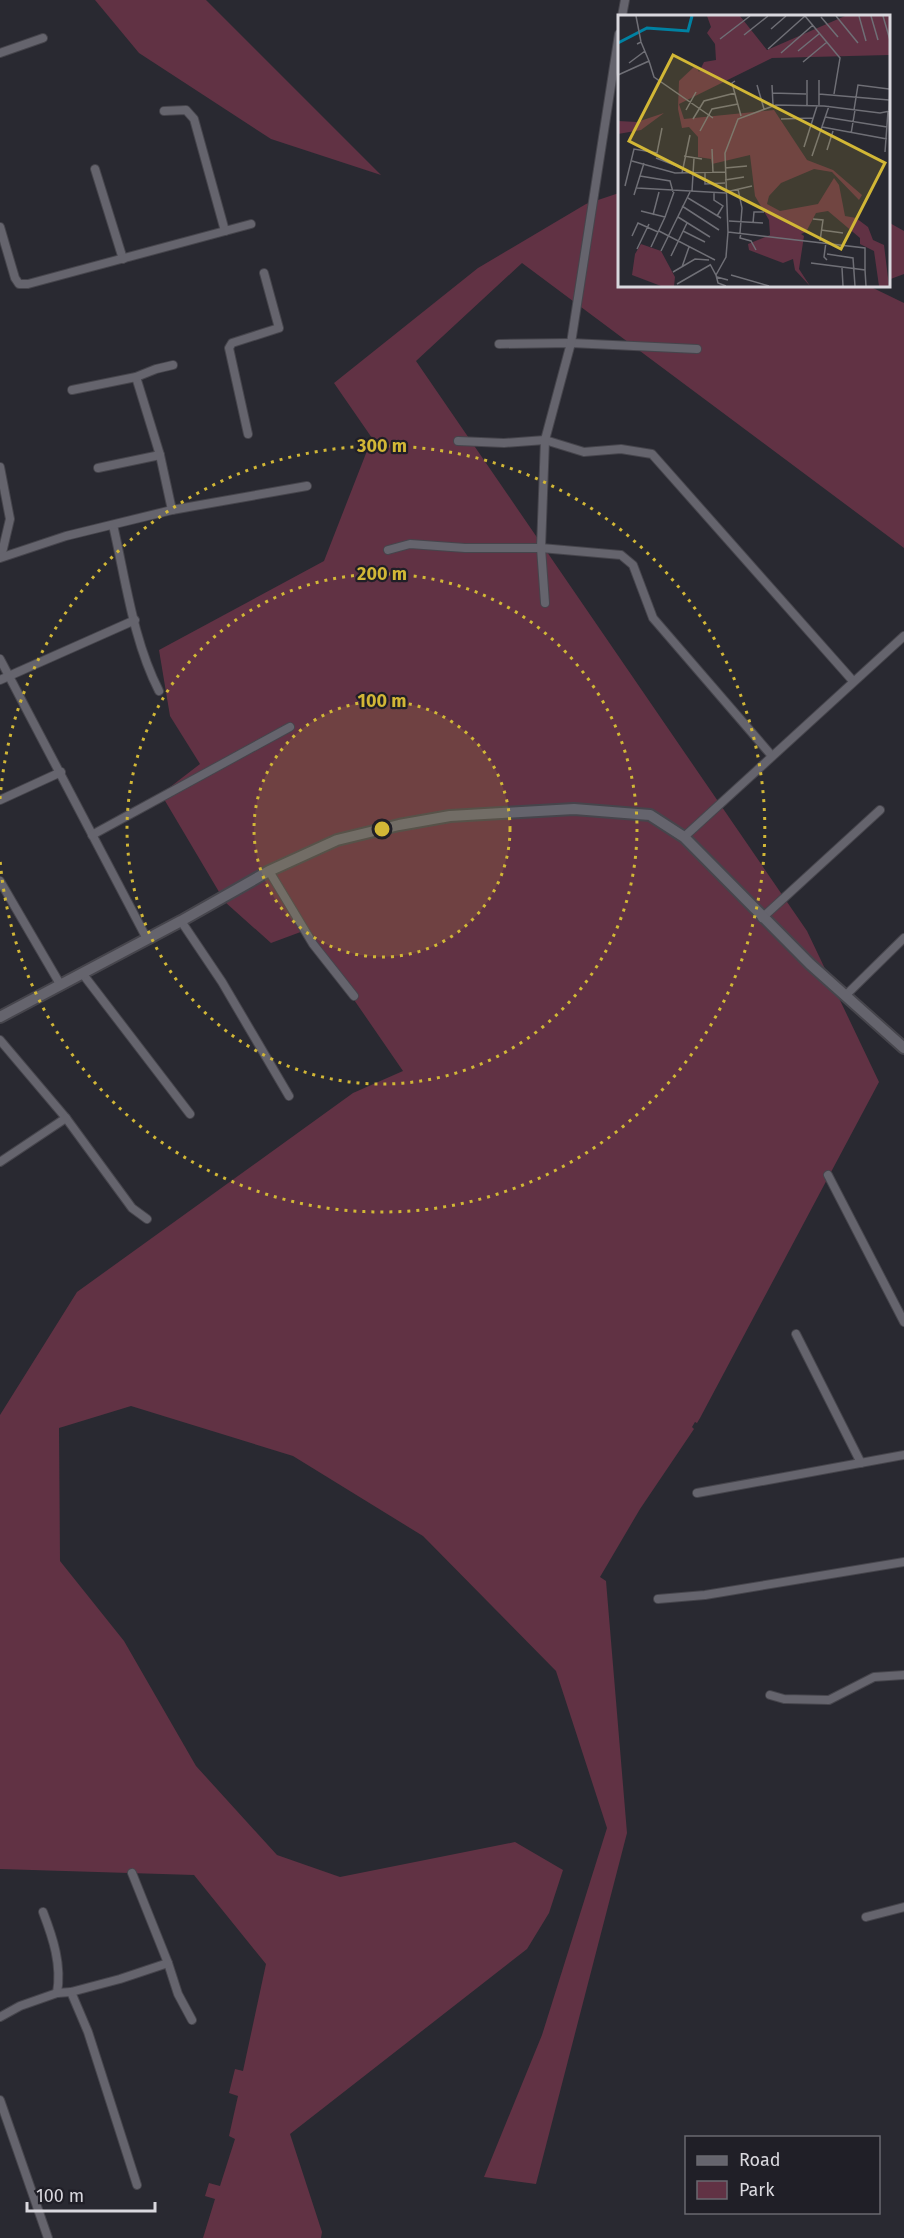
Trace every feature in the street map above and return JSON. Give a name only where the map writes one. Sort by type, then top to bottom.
[{"type":"street","points":[[622,15],[625,0]]},
{"type":"street","points":[[0,53],[44,38]]},
{"type":"street","points":[[545,603],[541,548],[544,440],[571,343],[618,40]]},
{"type":"street","points":[[164,111],[186,110],[194,119],[225,231]]},
{"type":"street","points":[[95,170],[123,259]]},
{"type":"street","points":[[0,227],[15,278],[20,284],[28,284],[251,224]]},
{"type":"street","points":[[248,434],[229,348],[232,344],[279,328],[264,273]]},
{"type":"street","points":[[499,344],[571,343],[697,349]]},
{"type":"street","points":[[72,390],[136,377],[173,365]]},
{"type":"street","points":[[136,377],[160,455],[172,510]]},
{"type":"street","points":[[458,441],[504,443],[544,440],[584,452],[621,449],[652,454],[853,681]]},
{"type":"street","points":[[98,468],[160,455]]},
{"type":"street","points":[[0,467],[10,519],[1,558]]},
{"type":"street","points":[[1,558],[66,537],[172,510],[307,486]]},
{"type":"street","points":[[113,525],[138,642],[146,666],[159,691]]},
{"type":"street","points":[[388,550],[410,544],[465,548],[541,548],[621,555],[636,572],[653,618],[772,756]]},
{"type":"street","points":[[0,680],[135,620]]},
{"type":"street","points":[[684,837],[904,636]]},
{"type":"street","points":[[0,659],[147,939]]},
{"type":"street","points":[[92,836],[290,728]]},
{"type":"street","points":[[0,800],[61,772]]},
{"type":"street","points":[[0,1017],[181,921],[269,871],[337,840],[450,816],[574,810],[617,811],[650,815],[684,837],[762,918],[904,1048]]},
{"type":"street","points":[[762,918],[880,810]]},
{"type":"street","points":[[269,871],[313,944],[354,996]]},
{"type":"street","points":[[0,881],[60,984]]},
{"type":"street","points":[[181,921],[222,982],[289,1096]]},
{"type":"street","points":[[846,995],[904,938]]},
{"type":"street","points":[[82,973],[190,1114]]},
{"type":"street","points":[[0,1040],[66,1118],[132,1208],[147,1220]]},
{"type":"street","points":[[0,1162],[66,1118]]},
{"type":"street","points":[[828,1175],[904,1322]]},
{"type":"street","points":[[796,1334],[861,1464]]},
{"type":"street","points":[[697,1493],[904,1455]]},
{"type":"street","points":[[658,1599],[705,1595],[904,1562]]},
{"type":"street","points":[[770,1695],[784,1699],[829,1700],[874,1677],[904,1675]]},
{"type":"street","points":[[132,1874],[168,1963],[177,1994],[192,2020]]},
{"type":"street","points":[[866,1917],[904,1907]]},
{"type":"street","points":[[43,1912],[54,1940],[59,1979],[57,1993]]},
{"type":"street","points":[[0,2017],[20,2006],[57,1993],[71,1992],[138,1974],[168,1963]]},
{"type":"street","points":[[71,1992],[91,2043],[137,2185]]},
{"type":"street","points":[[1,2104],[48,2238]]},
{"type":"green space","points":[[95,0],[206,0],[381,175],[271,139],[139,53]]},
{"type":"green space","points":[[618,193],[618,286],[873,286],[871,287],[904,303],[904,548],[522,263],[416,361],[807,931],[879,1082],[700,1418],[692,1427],[694,1429],[640,1509],[600,1577],[606,1581],[627,1833],[536,2184],[484,2177],[542,2035],[607,1828],[556,1671],[423,1536],[293,1456],[131,1406],[59,1428],[60,1561],[124,1641],[196,1766],[277,1855],[340,1877],[515,1842],[563,1870],[549,1913],[527,1949],[290,2134],[322,2232],[321,2238],[203,2238],[215,2199],[205,2196],[209,2183],[220,2186],[235,2139],[229,2136],[238,2096],[229,2093],[235,2069],[243,2071],[266,1964],[194,1875],[0,1869],[0,1415],[77,1292],[353,1093],[403,1071],[306,930],[271,943],[225,902],[161,794],[200,764],[170,716],[159,650],[324,561],[372,438],[334,383],[478,268],[586,204]]},
{"type":"green space","points":[[889,223],[904,231],[904,274],[889,280]]}]
